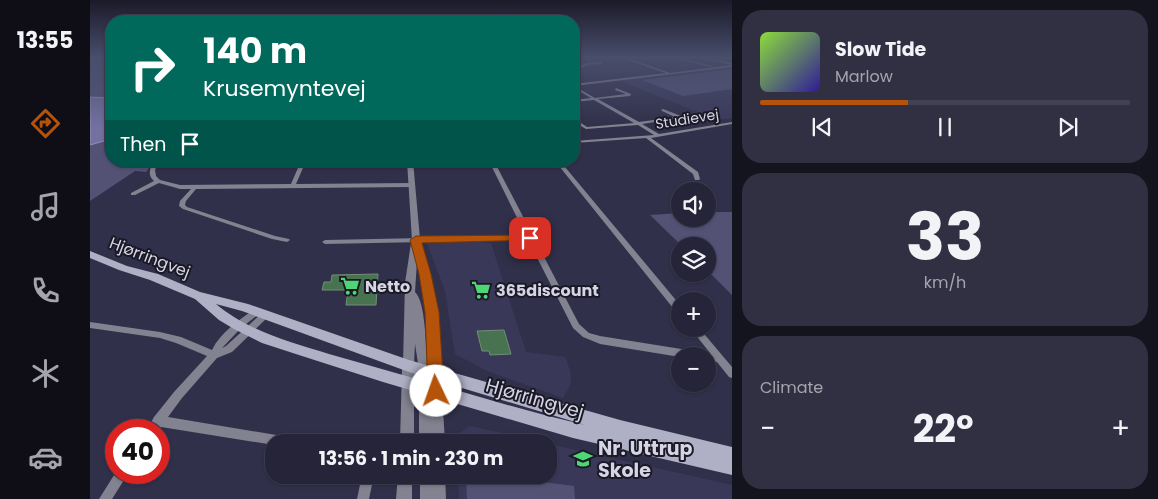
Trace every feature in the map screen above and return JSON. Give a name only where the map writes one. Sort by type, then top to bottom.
[{"type":"main road","name":"Hjørringvej","points":[[90,254],[123,268],[154,276],[197,295],[260,314],[407,366],[430,383],[573,430],[732,467]]},
{"type":"main road","name":"Hjørringvej","points":[[197,295],[223,317],[243,328],[302,351],[732,455]]},
{"type":"street","points":[[580,85],[620,80]]},
{"type":"street","points":[[580,101],[630,95],[616,89]]},
{"type":"street","points":[[580,90],[658,135]]},
{"type":"street","points":[[580,124],[586,128],[637,124],[680,117],[663,110]]},
{"type":"street","name":"Studievej","points":[[580,142],[647,137],[732,123]]},
{"type":"street","name":"Studievej","points":[[647,137],[696,173],[697,179]]},
{"type":"street","points":[[154,167],[153,177],[158,181],[169,185],[194,188],[412,185]]},
{"type":"street","points":[[294,186],[302,167]]},
{"type":"street","points":[[410,167],[416,240],[432,312],[430,383],[437,434]]},
{"type":"street","points":[[495,167],[576,326],[586,335],[600,340],[671,351]]},
{"type":"street","points":[[562,167],[671,300]]},
{"type":"street","points":[[133,194],[158,181]]},
{"type":"street","points":[[194,188],[183,201],[182,206],[185,208],[274,238],[287,240]]},
{"type":"street","points":[[325,242],[530,238]]},
{"type":"street","points":[[407,366],[410,279],[416,240]]},
{"type":"street","points":[[410,279],[425,274]]},
{"type":"street","points":[[410,279],[418,314],[420,352],[430,383],[425,399],[426,434]]},
{"type":"street","points":[[160,419],[178,395],[214,355],[220,344],[260,314]]},
{"type":"street","points":[[90,325],[160,335],[178,340],[214,355]]},
{"type":"street","points":[[702,337],[732,374]]},
{"type":"street","points":[[716,358],[720,359]]},
{"type":"street","points":[[410,434],[430,383]]},
{"type":"street","points":[[170,428],[265,439]]},
{"type":"street","points":[[105,499],[115,484]]},
{"type":"street","points":[[363,499],[366,484]]},
{"type":"street","points":[[404,499],[405,484]]},
{"type":"street","points":[[428,484],[428,499]]},
{"type":"street","points":[[438,484],[438,499]]},
{"type":"shaded area","points":[[90,80],[105,80],[105,167],[150,167],[146,172],[135,171],[90,201]]},
{"type":"shaded area","points":[[643,80],[732,80],[732,89],[683,96]]},
{"type":"shaded area","points":[[732,80],[732,118],[718,120],[620,81]]},
{"type":"shaded area","points":[[90,97],[105,98],[105,141],[90,145]]},
{"type":"shaded area","points":[[716,212],[732,212],[732,295],[716,279],[716,237],[673,237],[650,215],[671,214],[671,227],[716,227]]},
{"type":"shaded area","points":[[471,241],[491,243],[526,352],[565,357],[570,370],[571,383],[563,398],[487,371],[455,354],[445,291],[427,243]]},
{"type":"shaded area","points":[[470,426],[506,434],[458,434]]},
{"type":"shaded area","name":"Nr. Uttrup Skole","points":[[557,446],[732,485],[732,499],[459,499],[458,484],[557,484]]},
{"type":"shaded area","points":[[466,484],[557,484],[574,486],[575,499],[467,499]]},
{"type":"building","name":"Netto","points":[[378,274],[376,305],[346,305],[348,290],[322,290],[324,282],[331,282],[332,275]]},
{"type":"building","points":[[504,330],[511,354],[490,355],[489,351],[482,351],[477,331]]},
{"type":"place","name":"Netto","points":[[350,286]]},
{"type":"place","name":"365discount","points":[[481,290]]},
{"type":"place","name":"Nr. Uttrup Skole","points":[[583,459]]},
{"type":"route","points":[[436,391],[432,312],[416,240],[530,238]]}]
